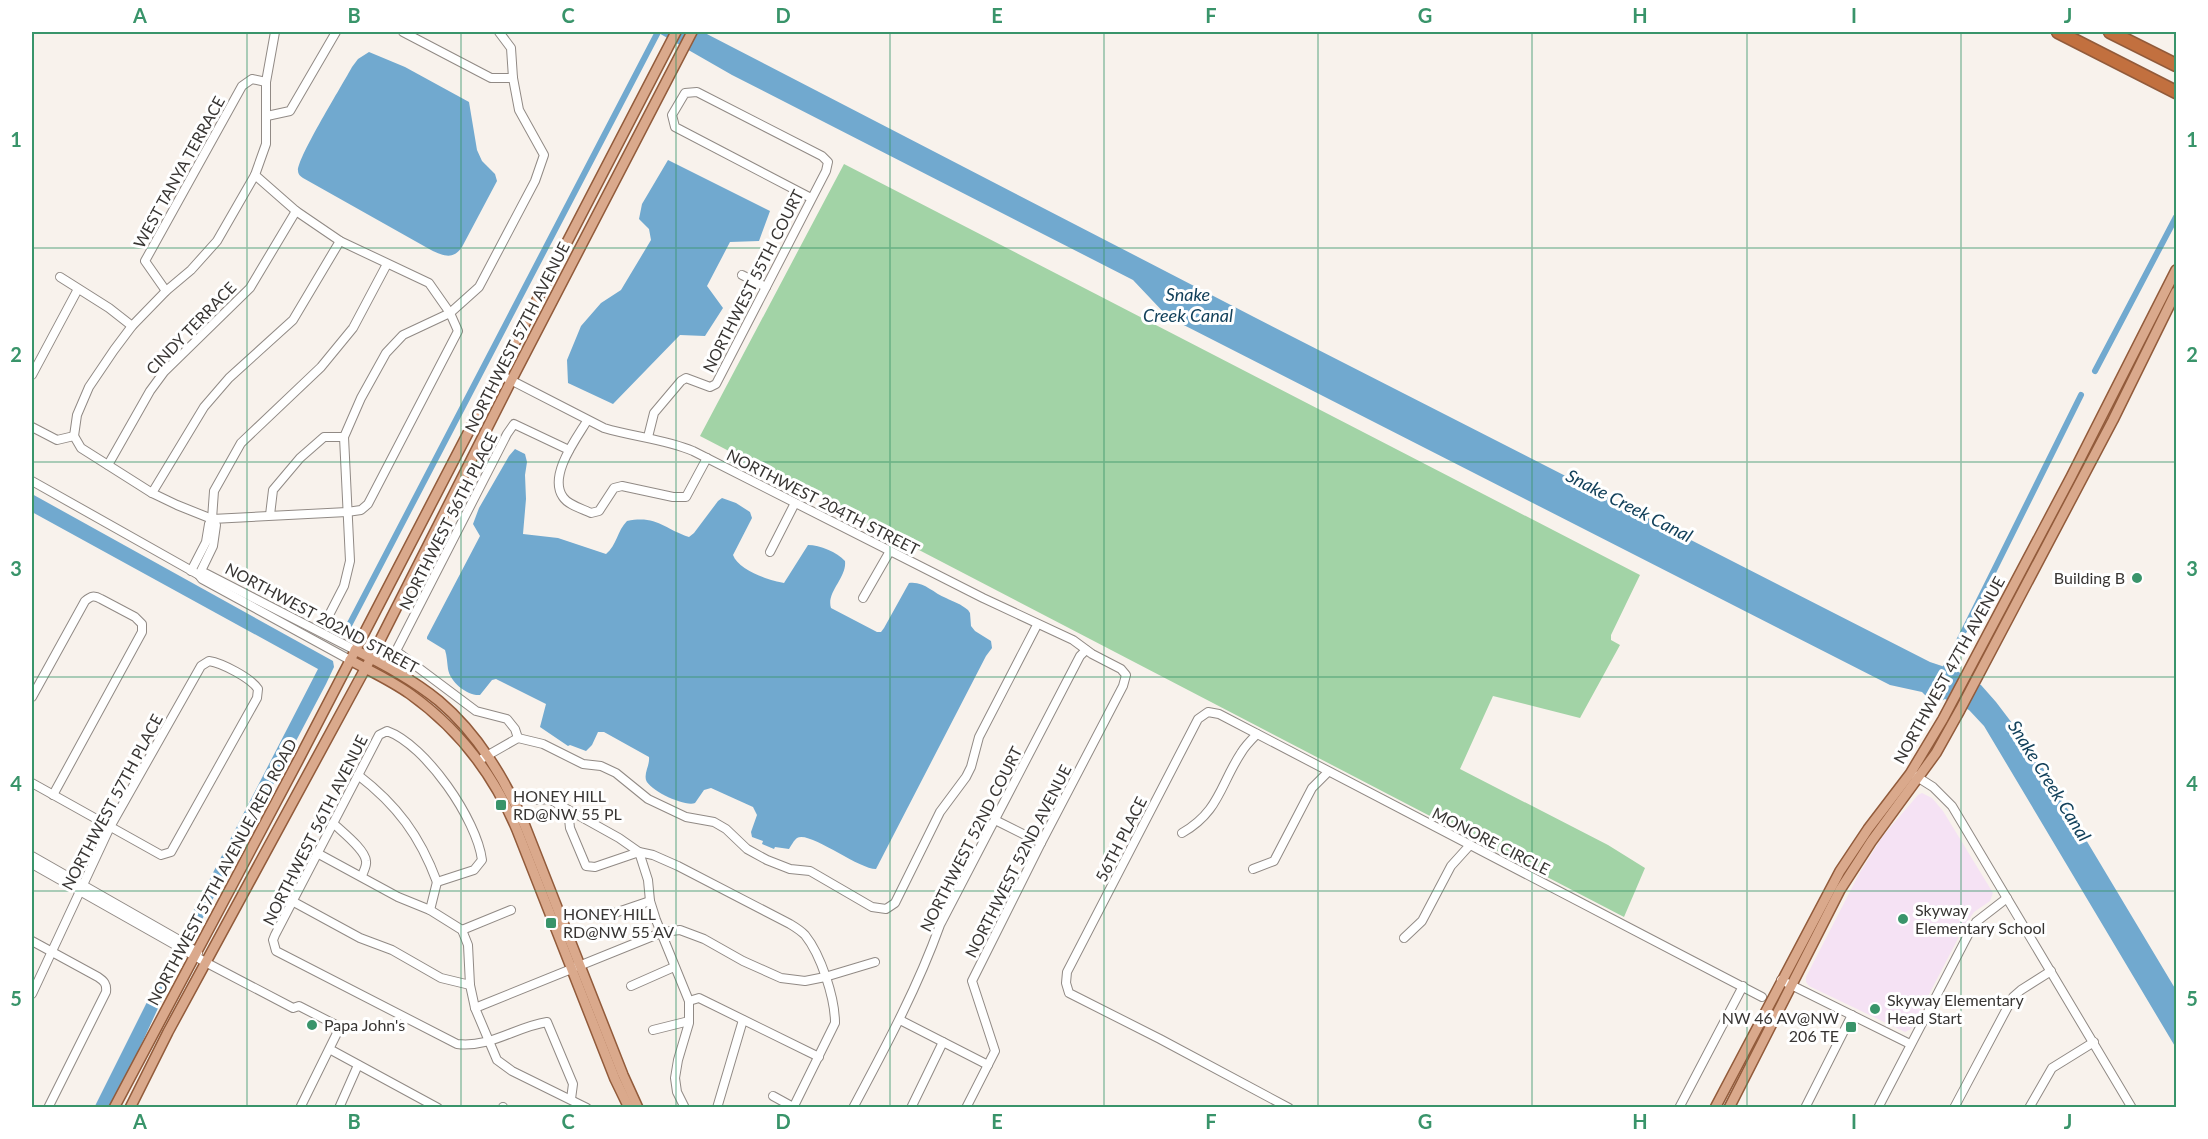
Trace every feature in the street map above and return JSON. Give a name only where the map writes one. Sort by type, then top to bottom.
[{"type":"highway","points":[[2058,32],[2176,92]]},
{"type":"highway","points":[[2110,32],[2176,65]]},
{"type":"main road","name":"NORTHWEST 57TH AVENUE","points":[[356,650],[676,32]]},
{"type":"main road","name":"NORTHWEST 57TH AVENUE","points":[[371,658],[511,381],[692,32]]},
{"type":"main road","name":"NORTHWEST 47TH AVENUE","points":[[1729,1107],[1854,867],[1920,777],[1960,710],[1972,675],[2176,270]]},
{"type":"main road","name":"NORTHWEST 47TH AVENUE","points":[[1715,1107],[1847,859],[1910,774],[1950,705],[1972,675],[2080,482],[2176,292]]},
{"type":"main road","name":"NORTHWEST 202ND STREET","points":[[356,650],[403,675],[439,701],[463,726],[517,807],[615,1079],[629,1107]]},
{"type":"main road","name":"NORTHWEST 57TH AVENUE/RED ROAD","points":[[115,1107],[356,650]]},
{"type":"main road","name":"NORTHWEST 57TH AVENUE/RED ROAD","points":[[130,1107],[168,1032],[371,658]]},
{"type":"main road","name":"NORTHWEST 202ND STREET","points":[[350,660],[396,685],[425,705],[483,758]]},
{"type":"main road","name":"NORTHWEST 202ND STREET","points":[[576,967],[638,1107]]},
{"type":"street","points":[[255,175],[296,211],[340,241],[429,283],[450,313],[458,331],[396,453],[368,504],[361,510],[212,519],[152,493],[81,448],[74,436],[77,415],[89,387],[132,326],[166,291],[191,270],[217,241],[255,175],[266,144],[266,82],[275,32]]},
{"type":"street","points":[[267,116],[290,111],[336,32]]},
{"type":"street","points":[[403,32],[491,78],[513,78]]},
{"type":"street","points":[[327,619],[344,586],[350,561],[344,437],[361,398],[386,353],[403,335],[450,313],[479,287],[536,181],[544,155],[519,110],[513,78],[511,48],[500,32]]},
{"type":"street","name":"WEST TANYA TERRACE","points":[[166,291],[145,261],[242,86],[252,79],[266,82]]},
{"type":"street","name":"NORTHWEST 55TH COURT","points":[[648,437],[654,413],[681,381],[686,378],[710,387],[716,384],[826,171],[828,162],[822,156],[697,92],[685,93],[672,116],[675,127],[811,198]]},
{"type":"street","name":"CINDY TERRACE","points":[[108,465],[150,391],[164,372],[250,288],[296,211]]},
{"type":"street","points":[[152,493],[204,407],[229,378],[293,320],[340,241]]},
{"type":"street","points":[[195,573],[216,525],[212,519],[214,491],[241,443],[321,366],[353,328],[387,264]]},
{"type":"street","points":[[742,275],[766,287]]},
{"type":"street","points":[[60,277],[109,308],[132,326]]},
{"type":"street","points":[[33,371],[78,289]]},
{"type":"street","name":"NORTHWEST 204TH STREET","points":[[499,374],[587,421],[620,433],[672,442],[706,458],[1037,625],[1052,629],[1121,669],[1126,675]]},
{"type":"street","points":[[587,421],[569,450],[559,475],[559,488],[564,499],[591,513],[599,511],[614,488],[622,486],[673,497],[686,497],[706,458]]},
{"type":"street","name":"NORTHWEST 56TH PLACE","points":[[518,738],[515,729],[507,719],[476,711],[396,651],[514,424],[569,450]]},
{"type":"street","points":[[32,427],[57,440],[74,436]]},
{"type":"street","points":[[270,515],[273,490],[300,458],[324,437],[344,437]]},
{"type":"street","name":"NORTHWEST 202ND STREET","points":[[32,481],[241,601],[350,660]]},
{"type":"street","points":[[770,552],[795,503]]},
{"type":"street","points":[[863,598],[890,551]]},
{"type":"street","name":"NORTHWEST 202ND STREET","points":[[195,573],[205,573],[356,650]]},
{"type":"street","points":[[32,697],[85,602],[92,596],[101,598],[142,624],[142,632],[52,795]]},
{"type":"street","points":[[483,758],[518,738],[543,744],[583,764],[601,766],[616,772],[648,799],[686,817],[714,822],[726,829],[747,849],[767,860],[790,869],[810,871],[872,906],[886,909],[895,903],[940,812],[966,777],[979,737],[1037,625]]},
{"type":"street","name":"NORTHWEST 52ND COURT","points":[[853,1107],[925,968],[940,925],[1080,656],[1086,650]]},
{"type":"street","name":"NORTHWEST 57TH PLACE","points":[[32,994],[110,827],[201,666],[209,661],[219,663],[250,680],[258,689],[257,698],[171,852],[161,855],[110,827]]},
{"type":"street","name":"NORTHWEST 52ND AVENUE","points":[[988,1065],[994,1051],[972,981],[1123,686],[1126,675]]},
{"type":"street","name":"MONORE CIRCLE","points":[[1208,712],[1219,714],[1762,997]]},
{"type":"street","name":"56TH PLACE","points":[[1208,712],[1198,719],[1067,972],[1066,983],[1069,993],[1289,1107]]},
{"type":"street","name":"NORTHWEST 56TH AVENUE","points":[[437,882],[474,870],[482,860],[480,844],[472,825],[435,770],[398,734],[387,731],[378,735],[275,934],[274,946],[281,956],[457,1044],[473,1046],[489,1042]]},
{"type":"street","points":[[1182,833],[1198,824],[1211,810],[1241,752],[1257,734]]},
{"type":"street","points":[[1253,869],[1274,861],[1312,788],[1328,772]]},
{"type":"street","points":[[1910,774],[1920,777],[1952,806],[2132,1107]]},
{"type":"street","points":[[358,775],[381,792],[411,828],[429,859],[437,882],[430,910]]},
{"type":"street","points":[[32,783],[110,827]]},
{"type":"street","points":[[538,800],[549,799],[619,838],[639,852],[653,855],[678,866],[790,924],[805,935],[818,958],[825,977],[835,1009],[835,1023],[793,1107],[772,1096]]},
{"type":"street","points":[[567,810],[570,828],[586,867],[595,867],[639,852]]},
{"type":"street","points":[[995,820],[1041,843]]},
{"type":"street","points":[[333,823],[365,858],[362,876]]},
{"type":"street","points":[[1404,938],[1422,921],[1451,866],[1470,845]]},
{"type":"street","points":[[639,852],[648,880],[650,902],[656,921],[663,932],[674,967],[689,1001],[689,1021],[675,1078],[677,1092],[685,1107]]},
{"type":"street","points":[[317,854],[398,897],[430,910],[462,930],[468,945],[470,986],[475,1008],[496,1060],[512,1071],[587,1107]]},
{"type":"street","points":[[32,856],[81,887],[107,908],[293,1008],[299,1006],[340,1027],[300,1107]]},
{"type":"street","points":[[32,864],[81,887]]},
{"type":"street","points":[[1878,1107],[1976,922],[2007,898]]},
{"type":"street","points":[[292,902],[360,938],[392,950],[441,978],[470,986]]},
{"type":"street","points":[[600,918],[650,902]]},
{"type":"street","points":[[462,930],[511,910]]},
{"type":"street","points":[[475,1008],[663,932],[680,930],[704,939],[743,961],[781,978],[806,981],[875,962]]},
{"type":"street","points":[[32,941],[98,977],[106,984],[106,992],[48,1107]]},
{"type":"street","points":[[630,986],[674,967]]},
{"type":"street","points":[[1954,1107],[2013,997],[2051,971]]},
{"type":"street","points":[[1781,980],[1910,1044]]},
{"type":"street","points":[[1680,1107],[1743,986]]},
{"type":"street","points":[[689,1001],[699,998],[819,1057]]},
{"type":"street","points":[[1805,1107],[1852,1015]]},
{"type":"street","points":[[717,1107],[743,1020]]},
{"type":"street","points":[[900,1020],[988,1065],[966,1107]]},
{"type":"street","points":[[653,1030],[689,1021]]},
{"type":"street","points":[[489,1042],[535,1024],[547,1022],[573,1084],[571,1099]]},
{"type":"street","points":[[910,1107],[943,1042]]},
{"type":"street","points":[[2029,1107],[2052,1068],[2094,1042]]},
{"type":"street","points":[[333,1051],[438,1107]]},
{"type":"street","points":[[339,1107],[358,1065]]},
{"type":"shaded area","name":"Skyway Elementary School","points":[[1922,793],[1932,798],[1943,811],[1993,893],[1990,901],[1974,912],[1965,925],[1911,1029],[1905,1032],[1809,986],[1806,977],[1859,874],[1882,837]]},
{"type":"green space","points":[[844,164],[1640,575],[1611,635],[1611,640],[1620,645],[1580,718],[1493,696],[1460,769],[1608,845],[1645,868],[1624,917],[700,436]]},
{"type":"water","name":"Snake Creek Canal","points":[[657,32],[703,32],[1254,317],[1930,662],[1957,671],[1981,685],[2031,748],[2176,990],[2176,1048],[1984,726],[1969,710],[1945,699],[1929,707],[1928,698],[1922,692],[1890,685],[1168,317],[1133,280],[732,75]]},
{"type":"water","points":[[369,52],[405,67],[469,102],[477,150],[482,161],[495,174],[497,181],[462,247],[455,254],[444,255],[431,250],[303,178],[298,173],[300,163],[321,120],[352,67],[358,59]]},
{"type":"water","points":[[668,160],[770,211],[759,241],[730,242],[707,286],[723,308],[705,336],[680,335],[613,404],[568,383],[567,360],[581,326],[601,303],[621,290],[651,240],[649,229],[639,219],[642,204]]},
{"type":"water","points":[[515,449],[525,454],[527,462],[523,534],[558,538],[606,554],[627,521],[653,521],[689,537],[722,498],[750,512],[752,518],[733,555],[741,565],[763,577],[784,583],[808,545],[833,552],[845,561],[845,567],[831,596],[831,608],[877,632],[881,632],[884,628],[909,583],[924,586],[968,610],[971,626],[991,641],[992,648],[876,869],[803,837],[797,838],[789,849],[775,847],[774,849],[762,844],[763,841],[752,837],[751,832],[757,815],[753,807],[711,788],[704,790],[695,803],[684,803],[668,797],[654,789],[646,780],[649,757],[604,732],[598,732],[592,745],[586,751],[568,746],[540,727],[546,704],[496,679],[492,680],[480,695],[475,695],[465,691],[452,679],[445,650],[427,637],[480,536],[473,524],[479,508]]},
{"type":"water","points":[[32,494],[333,661],[334,667],[326,684],[196,931],[188,934],[184,929],[318,669],[32,512]]},
{"type":"water","points":[[169,958],[176,958],[178,965],[117,1097],[111,1107],[94,1108]]},
{"type":"waterway","points":[[345,633],[658,32]]},
{"type":"waterway","points":[[2095,371],[2176,217]]},
{"type":"waterway","points":[[1943,673],[2081,395]]},
{"type":"place","name":"Building B","points":[[2137,578]]},
{"type":"place","name":"HONEY HILL RD@NW 55 PL","points":[[501,805]]},
{"type":"place","name":"Skyway Elementary School","points":[[1903,919]]},
{"type":"place","name":"HONEY HILL RD@NW 55 AV","points":[[551,923]]},
{"type":"place","name":"Skyway Elementary Head Start","points":[[1875,1009]]},
{"type":"place","name":"Papa John's","points":[[312,1025]]},
{"type":"place","name":"NW 46 AV@NW 206 TE","points":[[1851,1027]]}]
